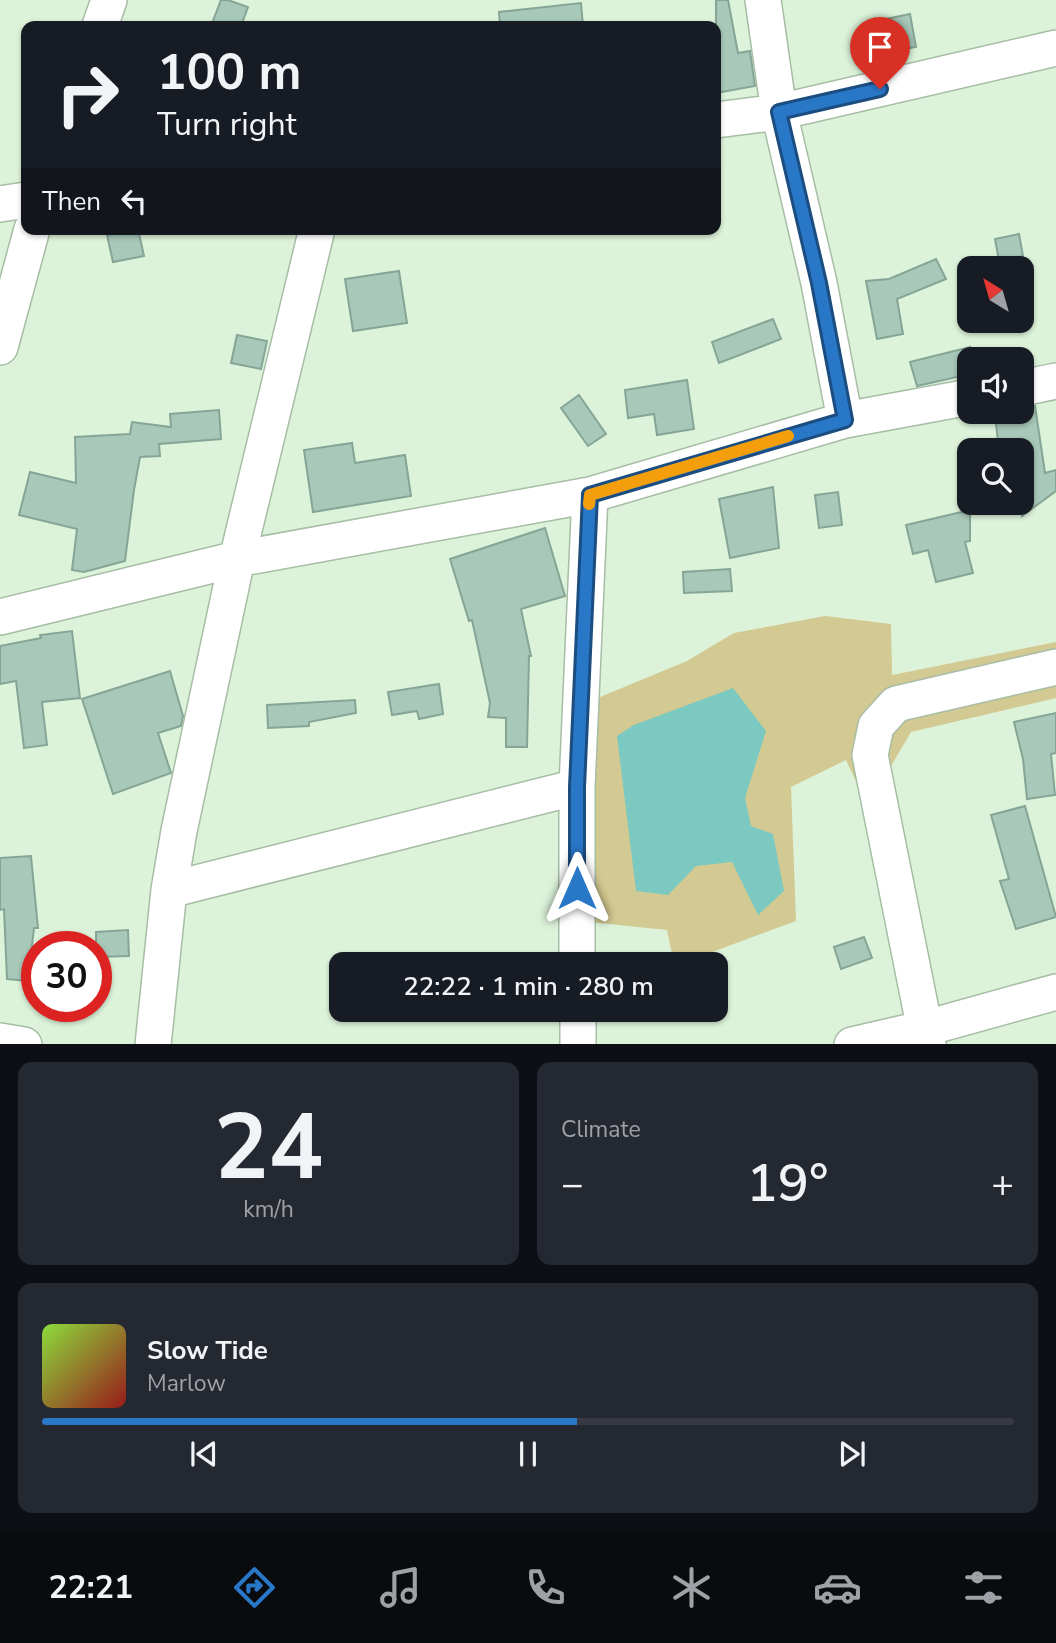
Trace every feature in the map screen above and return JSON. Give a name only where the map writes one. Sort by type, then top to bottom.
[{"type":"street","points":[[102,21],[109,0]]},
{"type":"street","points":[[762,0],[779,112],[819,283],[845,420]]},
{"type":"street","points":[[721,119],[779,112],[1056,48]]},
{"type":"street","points":[[0,204],[21,201]]},
{"type":"street","points":[[0,347],[30,235]]},
{"type":"street","points":[[153,1044],[169,890],[179,831],[237,559],[316,235]]},
{"type":"street","points":[[1034,385],[1056,381]]},
{"type":"street","points":[[0,617],[237,559],[590,495],[845,420],[957,399]]},
{"type":"street","points":[[577,952],[577,787],[590,495]]},
{"type":"street","points":[[927,1037],[870,755],[876,726],[896,704],[1056,667]]},
{"type":"street","points":[[169,890],[577,787]]},
{"type":"street","points":[[861,1044],[927,1037],[1056,992]]},
{"type":"street","points":[[578,1022],[578,1044]]},
{"type":"street","points":[[0,1041],[18,1044]]},
{"type":"shaded area","points":[[825,616],[891,624],[892,675],[1056,642],[1056,698],[911,732],[877,790],[860,790],[846,760],[791,787],[796,921],[712,952],[672,952],[667,930],[580,921],[588,702],[687,661],[734,633]]},
{"type":"water","points":[[733,688],[766,731],[745,798],[751,826],[773,834],[784,891],[758,915],[732,862],[696,866],[668,895],[636,891],[617,736],[634,725]]},
{"type":"building","points":[[221,0],[248,7],[243,21],[213,21]]},
{"type":"building","points":[[716,0],[728,0],[738,53],[750,51],[755,86],[721,92],[721,21],[716,21]]},
{"type":"building","points":[[581,3],[583,21],[500,21],[499,12]]},
{"type":"building","points":[[910,14],[916,47],[892,51],[886,19]]},
{"type":"building","points":[[1019,234],[1023,256],[998,256],[995,239]]},
{"type":"building","points":[[107,235],[139,235],[144,256],[113,262]]},
{"type":"building","points":[[936,259],[946,279],[897,299],[903,334],[877,339],[866,281],[889,279]]},
{"type":"building","points":[[399,271],[407,323],[353,331],[345,279]]},
{"type":"building","points":[[773,319],[781,339],[719,363],[712,342]]},
{"type":"building","points":[[237,335],[267,341],[261,369],[231,363]]},
{"type":"building","points":[[957,350],[957,377],[917,386],[910,362]]},
{"type":"building","points":[[687,380],[694,429],[657,435],[654,414],[628,418],[625,390]]},
{"type":"building","points":[[579,395],[606,434],[588,446],[561,408]]},
{"type":"building","points":[[1034,406],[1045,473],[1056,470],[1056,491],[1034,507],[1034,438],[998,438],[996,424],[1034,424]]},
{"type":"building","points":[[219,410],[221,439],[159,444],[160,456],[140,457],[125,561],[84,572],[72,570],[77,529],[19,515],[30,472],[76,483],[75,437],[130,434],[132,422],[171,427],[170,414]]},
{"type":"building","points":[[352,443],[355,463],[405,455],[411,496],[313,512],[304,450]]},
{"type":"building","points":[[773,487],[779,548],[730,558],[719,499]]},
{"type":"building","points":[[838,492],[842,525],[819,528],[815,495]]},
{"type":"building","points":[[957,513],[970,515],[970,541],[965,542],[973,573],[936,582],[928,550],[913,554],[906,525]]},
{"type":"building","points":[[545,528],[565,596],[521,609],[531,656],[527,747],[506,747],[506,718],[488,717],[490,703],[472,620],[469,621],[450,559]]},
{"type":"building","points":[[730,569],[732,591],[684,593],[683,572]]},
{"type":"building","points":[[72,631],[80,698],[42,702],[47,745],[24,748],[16,681],[0,684],[0,646],[41,638],[40,635]]},
{"type":"building","points":[[170,671],[183,716],[181,726],[158,733],[171,773],[113,794],[82,699]]},
{"type":"building","points":[[439,684],[443,714],[419,719],[417,711],[392,715],[388,692]]},
{"type":"building","points":[[355,700],[356,713],[309,722],[309,726],[268,728],[267,705]]},
{"type":"building","points":[[1056,713],[1056,753],[1051,754],[1055,795],[1027,799],[1023,759],[1014,722]]},
{"type":"building","points":[[1025,806],[1056,917],[1016,929],[1000,881],[1009,879],[991,815]]},
{"type":"building","points":[[31,856],[38,928],[34,928],[34,931],[21,931],[21,980],[7,979],[4,909],[0,910],[0,858]]},
{"type":"building","points":[[128,930],[129,956],[112,957],[112,931]]},
{"type":"building","points":[[864,937],[872,958],[841,969],[834,947]]},
{"type":"slow traffic","points":[[589,504],[590,495],[788,436]]},
{"type":"route","points":[[577,888],[577,787],[590,495],[845,420],[819,283],[779,112],[880,89]]}]
